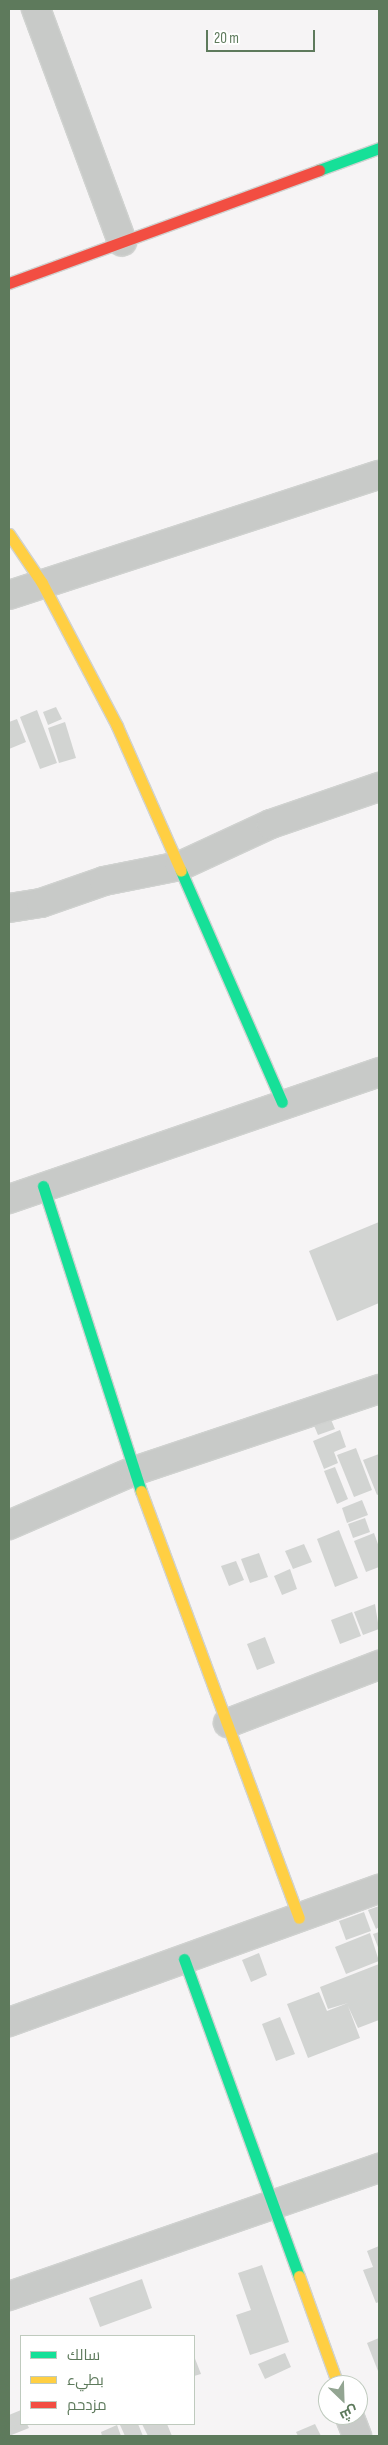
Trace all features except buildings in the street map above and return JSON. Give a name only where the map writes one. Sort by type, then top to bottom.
[{"type":"street","points":[[36,9],[122,242]]},
{"type":"street","points":[[9,283],[379,148]]},
{"type":"street","points":[[9,595],[379,475]]},
{"type":"street","points":[[9,534],[42,583],[117,726],[282,1102]]},
{"type":"street","points":[[9,908],[41,903],[104,881],[180,866],[271,824],[379,786]]},
{"type":"street","points":[[9,1199],[282,1102],[379,1072]]},
{"type":"street","points":[[43,1186],[134,1471],[299,1918]]},
{"type":"street","points":[[9,1525],[134,1471],[379,1389]]},
{"type":"street","points":[[228,1724],[379,1665]]},
{"type":"street","points":[[9,2022],[379,1889]]},
{"type":"street","points":[[184,1959],[334,2375]]},
{"type":"street","points":[[9,2296],[379,2168]]},
{"type":"traffic: fast","points":[[319,170],[379,148]]},
{"type":"traffic: fast","points":[[181,871],[282,1102]]},
{"type":"traffic: fast","points":[[43,1186],[141,1491]]},
{"type":"traffic: fast","points":[[184,1959],[299,2276]]},
{"type":"traffic: slow","points":[[9,534],[42,583],[117,726],[181,871]]},
{"type":"traffic: slow","points":[[141,1491],[299,1918]]},
{"type":"traffic: slow","points":[[299,2276],[334,2375]]},
{"type":"traffic: jam","points":[[9,283],[319,170]]}]
